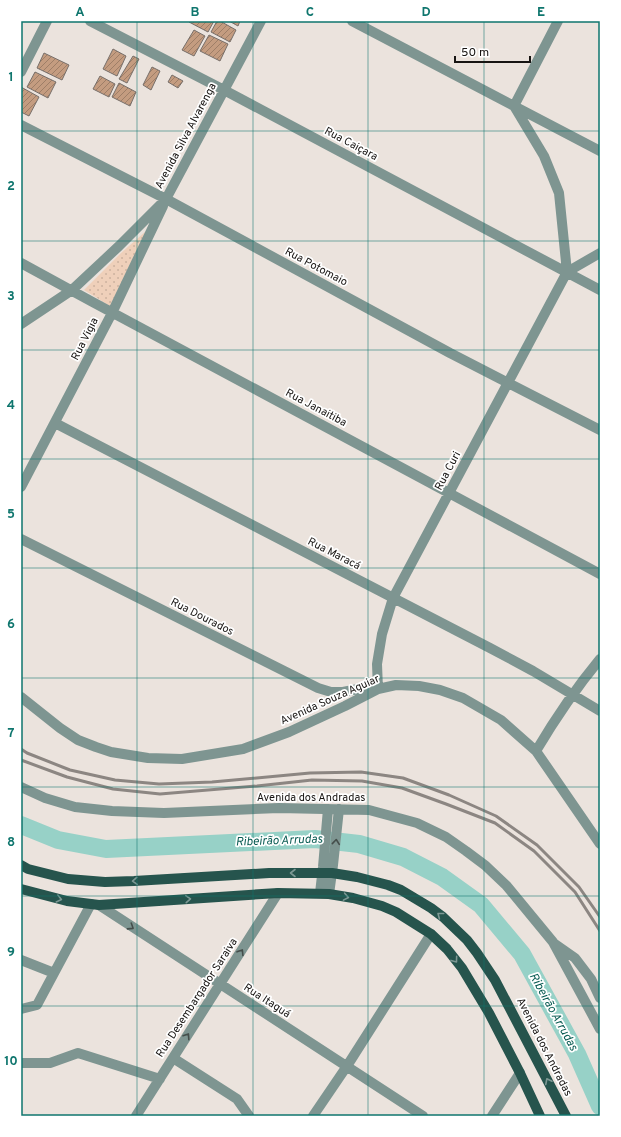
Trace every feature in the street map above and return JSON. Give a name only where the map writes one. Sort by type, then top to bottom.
[{"type":"main road","name":"Avenida dos Andradas","points":[[21,865],[68,879],[105,882],[328,870],[388,885],[401,890],[431,908],[462,936],[477,953],[495,980],[566,1116]]},
{"type":"main road","points":[[21,889],[92,907],[278,893],[324,894],[353,898],[382,906],[396,912],[431,934],[448,949],[462,968],[489,1013],[540,1116]]},
{"type":"street","points":[[21,72],[47,21]]},
{"type":"street","name":"Rua Caiçara","points":[[90,21],[224,90],[600,290]]},
{"type":"street","name":"Avenida Silva Alvarenga","points":[[21,324],[72,290],[166,199],[261,21]]},
{"type":"street","points":[[352,21],[600,151]]},
{"type":"street","points":[[514,106],[558,21]]},
{"type":"street","points":[[514,106],[544,156],[559,193],[567,272],[600,253]]},
{"type":"street","name":"Rua Potomaio","points":[[21,125],[166,199],[444,349],[600,430]]},
{"type":"street","name":"Rua Vigia","points":[[21,487],[112,313],[166,199]]},
{"type":"street","name":"Rua Janaitiba","points":[[21,263],[600,574]]},
{"type":"street","name":"Rua Curi","points":[[378,689],[377,664],[382,634],[393,598],[567,272]]},
{"type":"street","name":"Rua Maracá","points":[[55,423],[534,671],[600,711]]},
{"type":"street","name":"Rua Dourados","points":[[21,539],[318,688],[331,692],[343,692],[363,688],[378,689]]},
{"type":"street","points":[[536,751],[550,728],[600,659]]},
{"type":"street","name":"Avenida Souza Aguiar","points":[[21,698],[78,740],[96,747],[111,752],[148,758],[182,759],[243,749],[288,732],[378,689],[396,685],[419,686],[440,690],[463,698],[500,720],[536,751],[600,844]]},
{"type":"street","name":"Avenida dos Andradas","points":[[21,787],[45,798],[75,807],[112,812],[164,813],[279,808],[339,814],[369,810],[417,823],[446,837],[486,866],[506,885],[552,942],[600,1029]]},
{"type":"street","points":[[327,813],[328,870]]},
{"type":"street","points":[[324,894],[339,814]]},
{"type":"street","name":"Rua Desembargador Saraiva","points":[[136,1116],[278,893]]},
{"type":"street","points":[[21,1009],[37,1005],[92,907]]},
{"type":"street","name":"Rua Itaguá","points":[[92,907],[220,985],[423,1116]]},
{"type":"street","points":[[312,1116],[347,1066],[431,934]]},
{"type":"street","points":[[552,942],[575,958],[591,980],[600,998]]},
{"type":"street","points":[[21,960],[54,973]]},
{"type":"street","points":[[21,1063],[50,1064],[78,1052],[160,1079]]},
{"type":"street","points":[[173,1058],[237,1099],[248,1116]]},
{"type":"street","points":[[492,1116],[520,1073]]},
{"type":"shaded area","points":[[146,231],[110,306],[84,290],[121,253]]},
{"type":"building","points":[[189,21],[214,21],[208,32]]},
{"type":"building","points":[[217,21],[220,21],[236,30],[230,42],[211,32]]},
{"type":"building","points":[[229,21],[240,21],[238,26]]},
{"type":"building","points":[[194,30],[205,36],[194,56],[182,50]]},
{"type":"building","points":[[209,35],[228,44],[220,61],[200,51]]},
{"type":"building","points":[[113,49],[126,56],[117,76],[103,69]]},
{"type":"building","points":[[44,53],[69,65],[62,80],[37,68]]},
{"type":"building","points":[[133,56],[139,59],[127,83],[119,79]]},
{"type":"building","points":[[152,67],[160,71],[151,90],[143,85]]},
{"type":"building","points":[[35,72],[56,82],[48,98],[27,87]]},
{"type":"building","points":[[172,75],[183,81],[178,88],[168,82]]},
{"type":"building","points":[[100,76],[115,84],[109,97],[93,89]]},
{"type":"building","points":[[119,83],[136,92],[130,106],[112,97]]},
{"type":"building","points":[[21,87],[39,97],[29,116],[21,112]]},
{"type":"waterway","name":"Ribeirão Arrudas","points":[[21,825],[58,840],[106,849],[315,839],[359,844],[403,857],[442,877],[481,905],[522,954],[577,1054],[600,1106]]},
{"type":"railway","points":[[21,749],[27,753],[70,770],[115,780],[159,784],[212,782],[310,773],[361,772],[403,778],[449,795],[496,816],[537,845],[579,887],[600,917]]},
{"type":"railway","points":[[21,760],[67,777],[113,789],[160,794],[312,780],[362,781],[402,788],[495,823],[534,851],[575,892],[600,931]]}]
